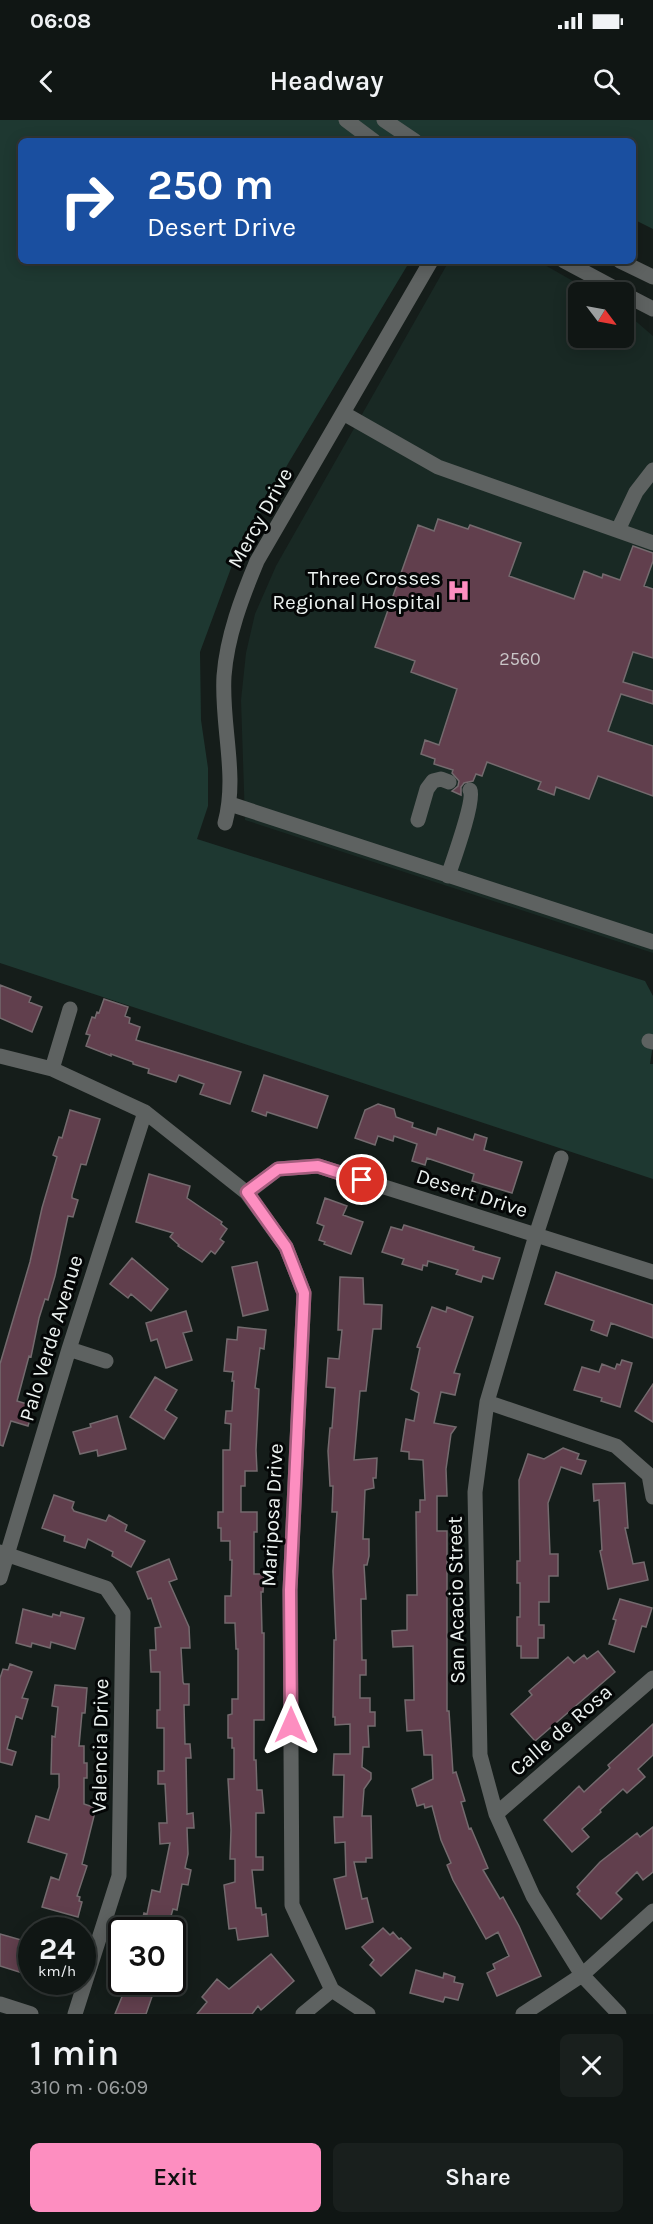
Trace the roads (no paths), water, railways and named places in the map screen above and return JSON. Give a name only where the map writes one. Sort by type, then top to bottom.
[{"type":"street","points":[[346,120],[370,138]]},
{"type":"street","points":[[384,120],[411,138]]},
{"type":"street","name":"Mercy Drive","points":[[225,823],[230,804],[231,785],[224,675],[233,629],[244,592],[257,561],[429,264]]},
{"type":"street","points":[[570,264],[603,282]]},
{"type":"street","points":[[626,264],[653,278]]},
{"type":"street","points":[[634,299],[653,309]]},
{"type":"street","points":[[343,413],[438,467],[653,543]]},
{"type":"street","points":[[618,530],[636,492],[653,470]]},
{"type":"street","points":[[418,820],[427,789],[433,781],[441,779],[449,782]]},
{"type":"street","points":[[448,876],[469,812],[472,795],[470,790]]},
{"type":"street","points":[[230,804],[653,942]]},
{"type":"street","points":[[52,1069],[70,1010]]},
{"type":"street","points":[[0,1056],[52,1069],[145,1112],[247,1192]]},
{"type":"street","name":"Palo Verde Avenue","points":[[0,1578],[4,1553],[145,1112]]},
{"type":"street","name":"San Acacio Street","points":[[561,1158],[487,1402],[475,1492],[480,1755],[496,1814],[533,1896],[582,1975],[619,2014]]},
{"type":"street","name":"Desert Drive","points":[[247,1192],[278,1169],[318,1166],[653,1272]]},
{"type":"street","name":"Mariposa Drive","points":[[247,1192],[286,1247],[304,1293],[290,1590],[292,1905],[332,1990]]},
{"type":"street","points":[[69,1349],[106,1361]]},
{"type":"street","points":[[487,1402],[616,1446],[649,1475],[653,1497]]},
{"type":"street","name":"Valencia Drive","points":[[4,1553],[106,1588],[123,1613],[118,1876],[75,2014]]},
{"type":"street","name":"Calle de Rosa","points":[[496,1814],[653,1678]]},
{"type":"street","points":[[523,2014],[582,1975],[653,1911]]},
{"type":"street","points":[[303,2014],[332,1990],[368,2014]]},
{"type":"street","points":[[0,2004],[31,2014]]},
{"type":"place","name":"Three Crosses Regional Hospital","points":[[459,590]]}]
